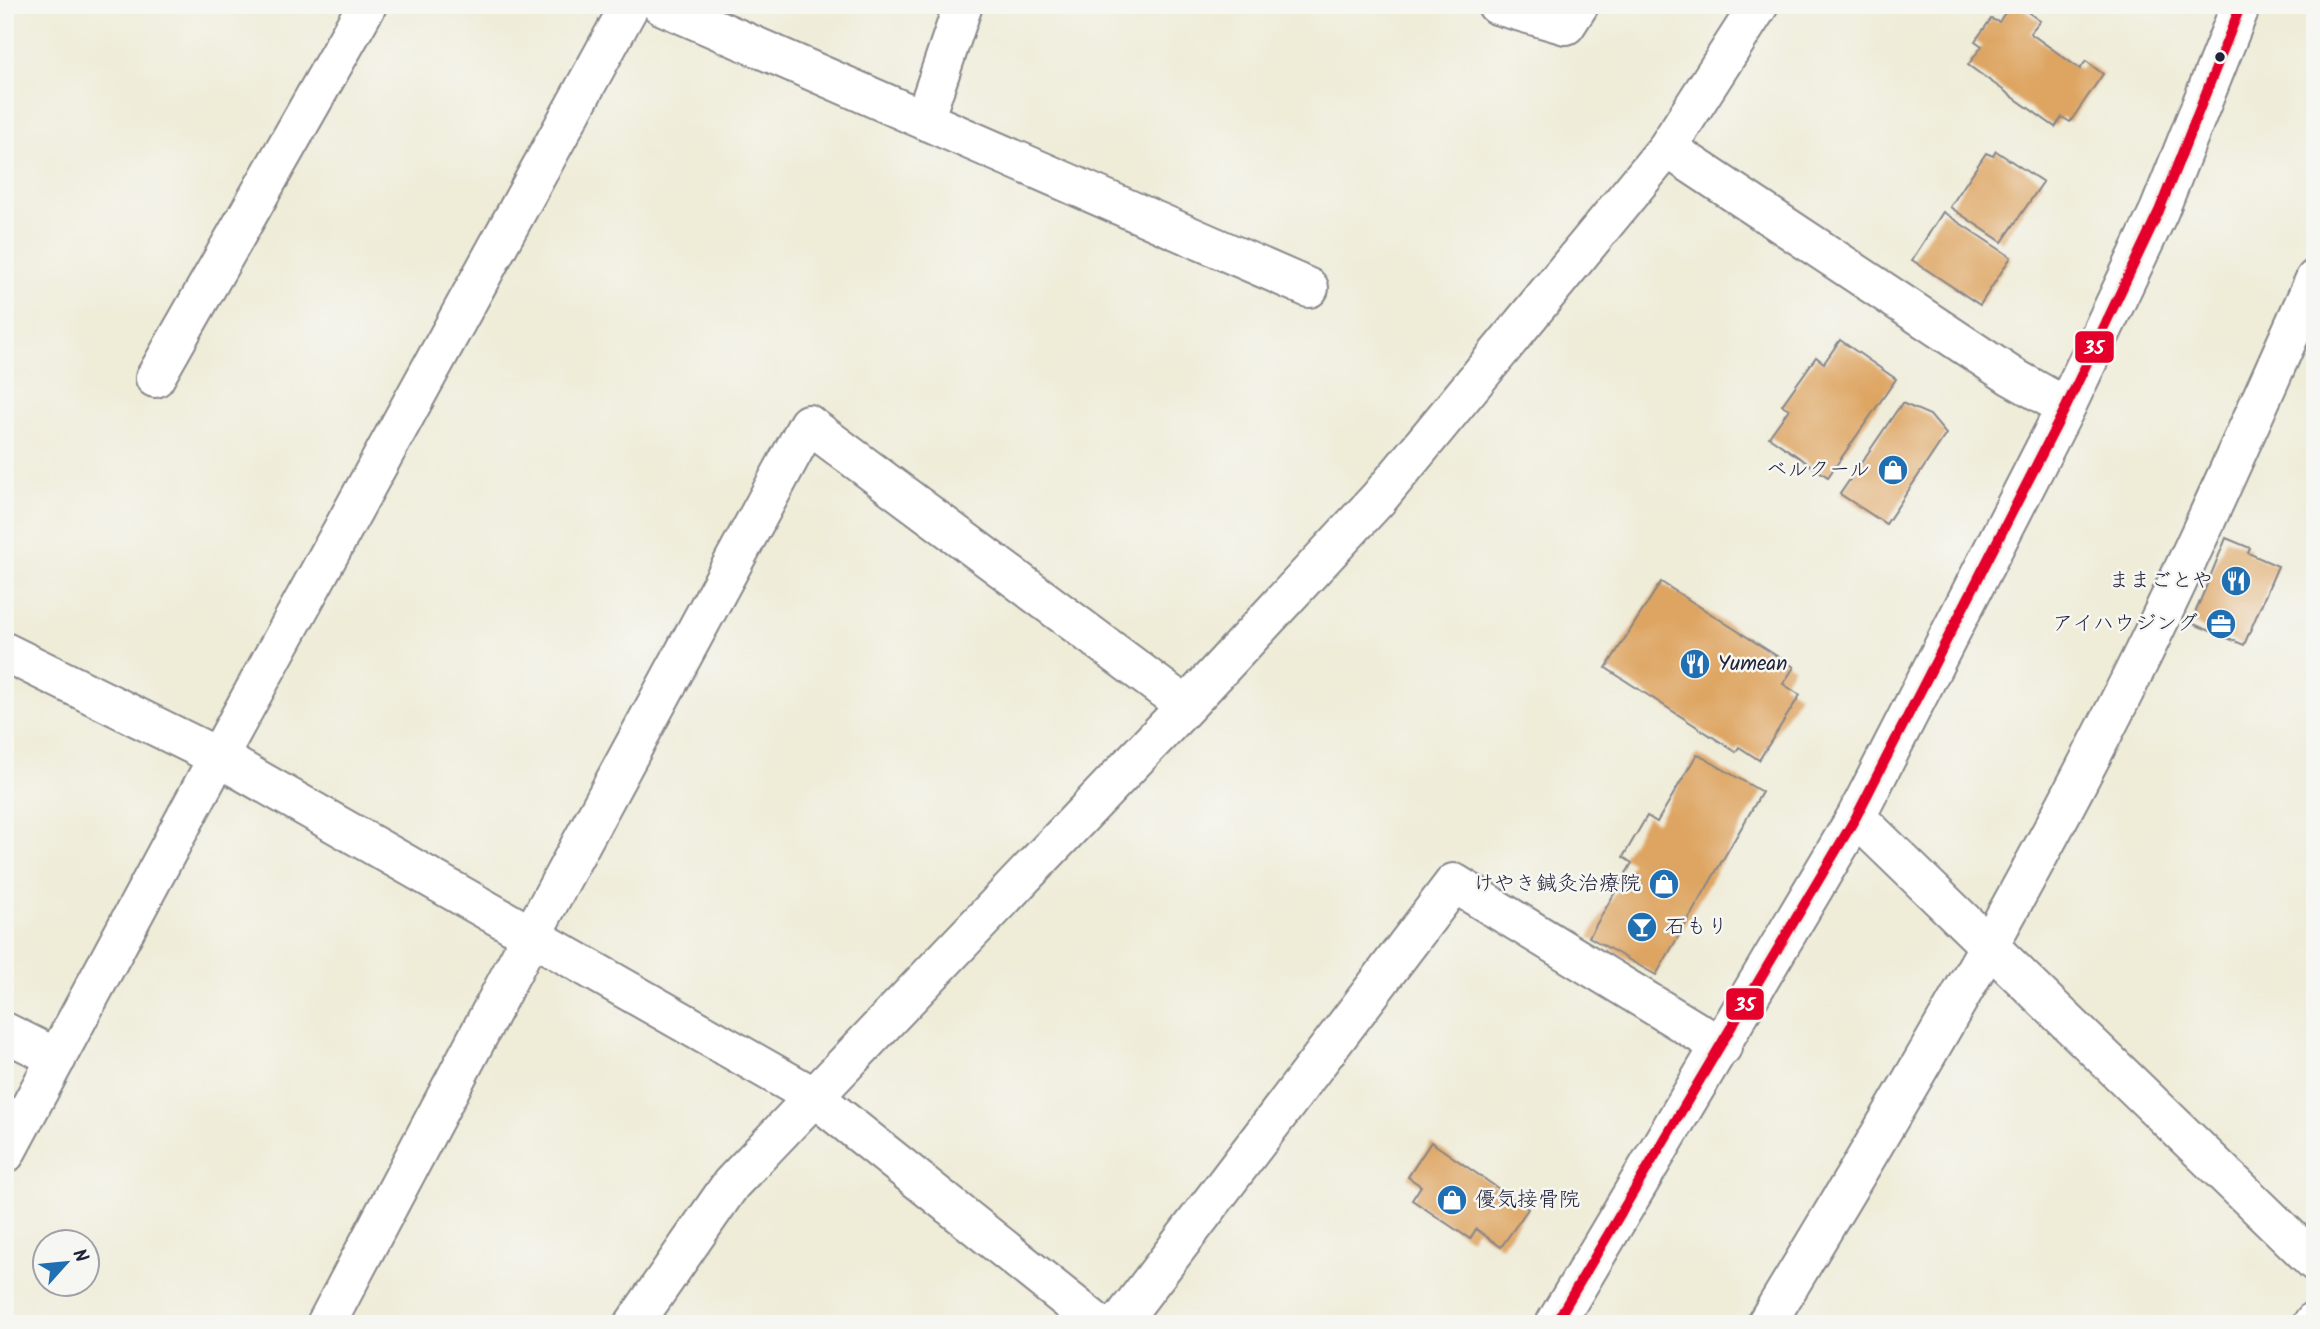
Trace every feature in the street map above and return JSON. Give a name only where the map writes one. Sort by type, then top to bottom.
[{"type":"street","points":[[155,377],[367,5]]},
{"type":"street","points":[[5,1154],[218,757],[631,5]]},
{"type":"street","points":[[661,5],[1309,288]]},
{"type":"street","points":[[923,120],[963,5]]},
{"type":"street","points":[[1497,5],[1566,25],[1579,5]]},
{"type":"street","points":[[634,1324],[731,1184],[1186,706],[1378,499],[1667,148],[1759,5]]},
{"type":"street","points":[[1555,1324],[1722,1047],[1856,817],[2066,407],[2159,211],[2239,6]]},
{"type":"street","points":[[1667,148],[2011,376],[2066,407]]},
{"type":"street","points":[[1766,1324],[1888,1124],[2049,837],[2140,661],[2315,279]]},
{"type":"street","points":[[326,1324],[531,936],[808,424],[1186,706]]},
{"type":"street","points":[[5,652],[218,757],[813,1096],[1098,1324]]},
{"type":"street","points":[[1856,817],[2315,1262]]},
{"type":"street","points":[[1119,1324],[1454,883],[1722,1047]]},
{"type":"street","points":[[5,1032],[57,1058]]},
{"type":"building","points":[[2010,5],[2018,5],[2040,21],[2030,33],[2080,69],[2086,61],[2103,74],[2070,122],[2062,117],[2055,127],[1968,65],[1982,46],[1975,41],[1991,19],[1999,22]]},
{"type":"building","points":[[1996,151],[2043,182],[2002,242],[1950,207],[1986,153],[1993,156]]},
{"type":"building","points":[[1943,212],[2011,257],[1980,305],[1912,260]]},
{"type":"building","points":[[1840,340],[1896,379],[1828,477],[1769,437],[1789,409],[1782,405],[1816,357],[1824,363]]},
{"type":"building","points":[[1902,403],[1930,415],[1946,434],[1886,524],[1840,494]]},
{"type":"building","points":[[2226,538],[2250,548],[2248,553],[2278,566],[2244,645],[2191,623]]},
{"type":"building","points":[[1661,582],[1794,667],[1783,684],[1800,695],[1759,760],[1739,747],[1736,752],[1606,668]]},
{"type":"building","points":[[1697,754],[1762,792],[1656,975],[1589,937],[1632,863],[1623,857],[1647,816],[1657,822]]},
{"type":"building","points":[[1431,1142],[1528,1209],[1501,1247],[1476,1229],[1470,1239],[1412,1200],[1421,1186],[1408,1177]]},
{"type":"transit line","name":"35","points":[[1555,1324],[1856,817],[2066,407],[2159,211],[2241,5]]},
{"type":"place","name":"ベルクール","points":[[1893,470]]},
{"type":"place","name":"ままごとや","points":[[2236,581]]},
{"type":"place","name":"アイハウジング","points":[[2221,624]]},
{"type":"place","name":"Yumean","points":[[1695,664]]},
{"type":"place","name":"けやき鍼灸治療院","points":[[1664,884]]},
{"type":"place","name":"石もり","points":[[1642,927]]},
{"type":"place","name":"優気接骨院","points":[[1452,1200]]}]
